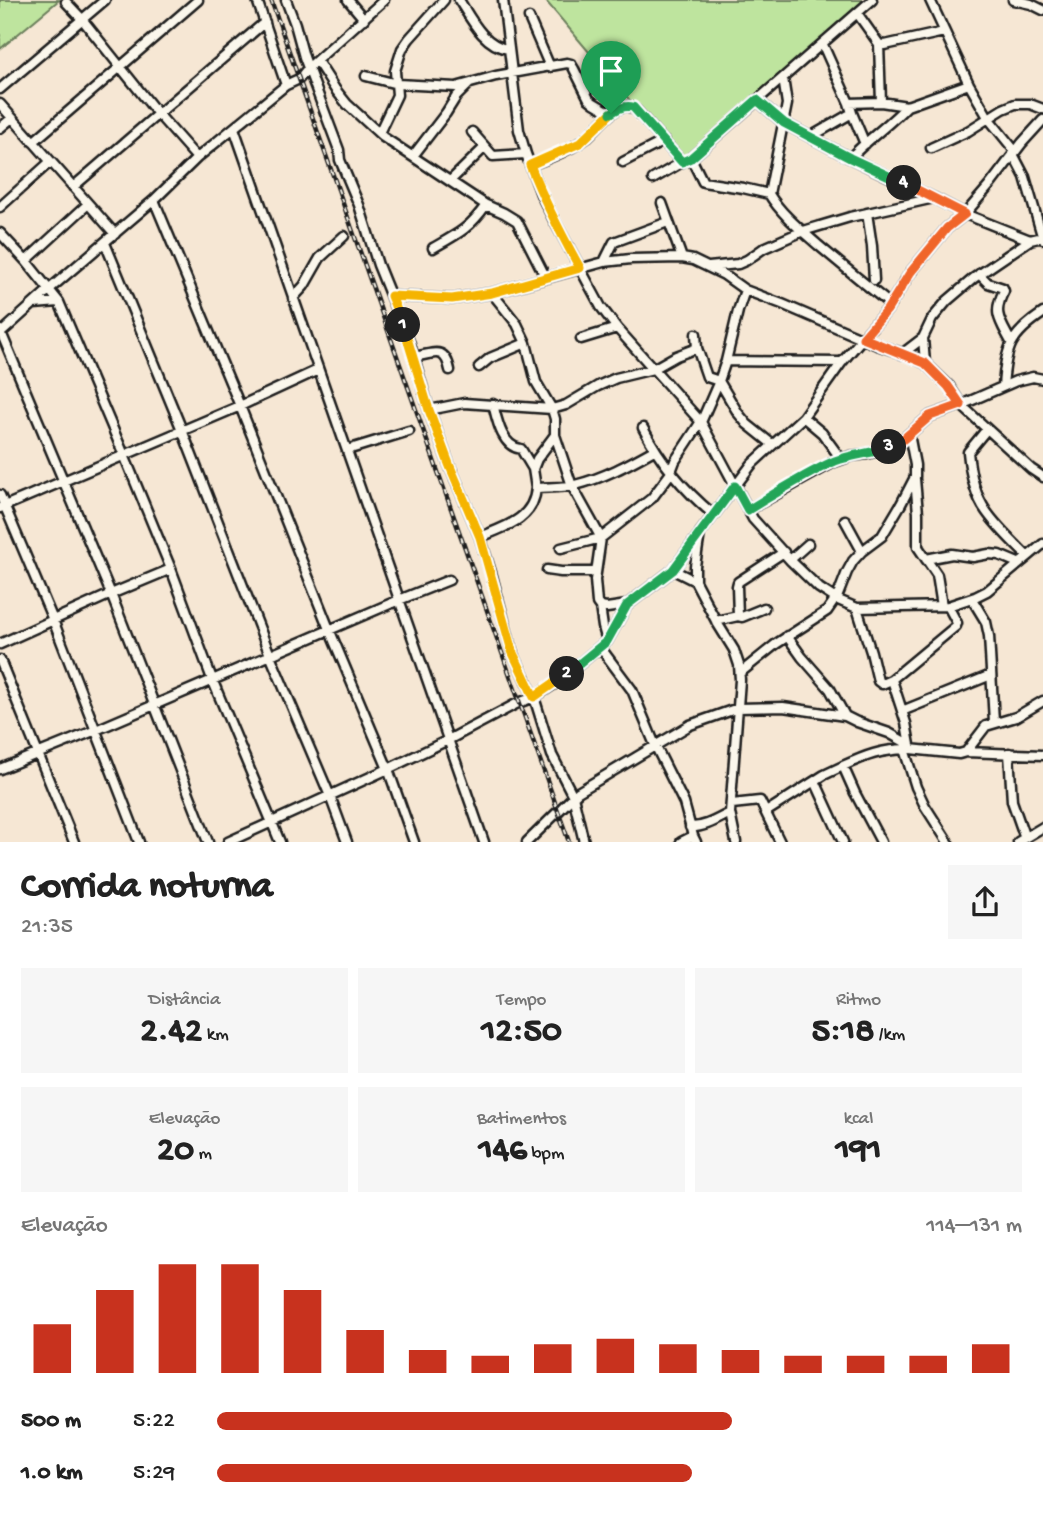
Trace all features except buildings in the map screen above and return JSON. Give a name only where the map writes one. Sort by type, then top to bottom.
[{"type":"street","points":[[0,89],[105,0]]},
{"type":"street","points":[[33,142],[198,0]]},
{"type":"street","points":[[257,0],[286,85]]},
{"type":"street","points":[[286,0],[339,149],[340,160],[402,322],[429,410],[480,537],[512,651],[534,697],[552,755],[573,796],[584,842]]},
{"type":"street","points":[[348,0],[364,19]]},
{"type":"street","points":[[208,842],[111,594],[1,332],[154,200],[197,158],[286,85],[299,79],[384,0]]},
{"type":"street","points":[[379,133],[397,95],[395,71],[402,49],[444,0]]},
{"type":"street","points":[[459,0],[488,40],[508,49]]},
{"type":"street","points":[[503,0],[519,131],[549,212],[601,307],[701,422],[753,519],[790,560],[819,587],[836,599],[857,608],[945,606],[972,599],[987,591],[1043,544]]},
{"type":"street","points":[[653,179],[686,160],[873,0]]},
{"type":"street","points":[[902,354],[923,338],[932,319],[947,301],[979,274],[1030,240],[1043,238],[1028,183],[1014,152],[989,119],[968,84],[930,0]]},
{"type":"street","points":[[1013,0],[1043,10]]},
{"type":"street","points":[[66,2],[197,158]]},
{"type":"street","points":[[858,13],[880,44],[881,102]]},
{"type":"street","points":[[529,18],[550,67]]},
{"type":"street","points":[[73,187],[265,22]]},
{"type":"street","points":[[880,44],[944,32]]},
{"type":"street","points":[[823,45],[865,144]]},
{"type":"street","points":[[317,61],[347,104],[379,133],[486,205],[517,221],[546,278]]},
{"type":"street","points":[[366,76],[397,84],[456,87],[567,63],[571,64],[589,99],[611,113]]},
{"type":"street","points":[[783,78],[787,99],[769,194],[775,204],[803,231],[890,304]]},
{"type":"street","points":[[413,156],[469,83]]},
{"type":"street","points":[[850,158],[907,106],[968,84]]},
{"type":"street","points":[[757,100],[784,123],[850,158],[965,214],[1030,240]]},
{"type":"street","points":[[849,103],[881,102],[907,106]]},
{"type":"street","points":[[0,104],[115,234]]},
{"type":"street","points":[[931,148],[968,131],[1015,104],[1030,104],[1043,109]]},
{"type":"street","points":[[530,165],[580,143],[611,113],[628,106],[633,107],[664,141],[686,160],[703,182],[743,187],[769,194]]},
{"type":"street","points":[[812,136],[852,113]]},
{"type":"street","points":[[0,128],[12,118]]},
{"type":"street","points":[[228,842],[388,769],[534,697],[559,681],[604,644],[627,605],[673,570],[752,464],[803,417],[842,362],[890,304],[910,273],[947,228],[965,214],[1043,120]]},
{"type":"street","points":[[234,128],[484,842]]},
{"type":"street","points":[[472,132],[494,156],[526,154]]},
{"type":"street","points":[[623,162],[664,141]]},
{"type":"street","points":[[450,181],[485,147]]},
{"type":"street","points":[[0,207],[50,162]]},
{"type":"street","points":[[709,267],[738,264],[764,248],[803,231],[934,198]]},
{"type":"street","points":[[154,200],[388,769],[414,842]]},
{"type":"street","points":[[662,203],[682,258]]},
{"type":"street","points":[[26,261],[88,204]]},
{"type":"street","points":[[433,248],[462,232],[486,205]]},
{"type":"street","points":[[867,213],[874,280]]},
{"type":"street","points":[[604,262],[614,242],[668,222]]},
{"type":"street","points":[[0,233],[59,302],[171,569],[212,679],[280,842]]},
{"type":"street","points":[[293,298],[304,286],[320,258],[344,236]]},
{"type":"street","points":[[105,243],[347,842]]},
{"type":"street","points":[[391,296],[452,299],[492,293],[604,262],[631,259],[693,260],[724,275],[745,290],[925,363],[948,386],[961,405],[1043,477]]},
{"type":"street","points":[[979,274],[989,283],[1003,288],[997,306],[998,314],[1011,342]]},
{"type":"street","points":[[561,548],[601,538],[652,498],[672,471],[675,461],[701,422],[719,380],[745,290]]},
{"type":"street","points":[[492,293],[517,324],[526,343],[536,382],[552,409],[572,486],[601,538],[596,572],[597,603],[600,607],[604,644],[632,690],[684,803],[693,835]]},
{"type":"street","points":[[33,304],[59,302]]},
{"type":"street","points":[[1003,386],[1011,342],[1022,328],[1043,313]]},
{"type":"street","points":[[581,340],[617,328]]},
{"type":"street","points":[[696,334],[697,348],[707,377],[719,380],[747,424],[772,444]]},
{"type":"street","points":[[923,338],[925,363]]},
{"type":"street","points":[[479,367],[490,358],[526,343]]},
{"type":"street","points":[[429,410],[464,402],[552,409],[566,405],[616,377],[653,369],[697,348]]},
{"type":"street","points":[[414,357],[442,353],[448,360],[450,370]]},
{"type":"street","points":[[726,361],[842,362]]},
{"type":"street","points":[[2,507],[318,370]]},
{"type":"street","points":[[748,510],[841,459],[882,450],[900,442],[930,416],[1016,381],[1032,377],[1043,379]]},
{"type":"street","points":[[480,537],[514,522],[526,513],[533,504],[536,488],[533,469],[521,449],[512,448],[507,442],[493,404]]},
{"type":"street","points":[[533,469],[556,431],[566,405]]},
{"type":"street","points":[[803,417],[822,433],[841,459]]},
{"type":"street","points":[[643,428],[654,450],[695,499],[713,514]]},
{"type":"street","points":[[987,429],[968,452],[976,489],[986,511],[1027,556]]},
{"type":"street","points":[[347,450],[410,431]]},
{"type":"street","points":[[857,608],[872,652],[878,681],[882,684],[891,680],[956,626],[955,619],[945,606],[937,575],[918,547],[915,466],[909,434]]},
{"type":"street","points":[[536,488],[572,486],[614,472],[654,450]]},
{"type":"street","points":[[740,673],[787,636],[827,611],[836,599],[846,572],[862,551],[882,537],[915,477]]},
{"type":"street","points":[[0,495],[2,507],[53,620],[139,842]]},
{"type":"street","points":[[845,520],[862,551]]},
{"type":"street","points":[[700,533],[695,581],[734,650],[740,673],[731,809],[736,842]]},
{"type":"street","points":[[790,560],[808,544]]},
{"type":"street","points":[[738,616],[738,582],[784,552]]},
{"type":"street","points":[[926,559],[952,554],[973,558],[989,554],[999,555],[1018,564]]},
{"type":"street","points":[[0,644],[171,569]]},
{"type":"street","points":[[547,570],[596,572]]},
{"type":"street","points":[[673,570],[695,581]]},
{"type":"street","points":[[0,769],[449,580]]},
{"type":"street","points":[[972,599],[986,622],[994,722]]},
{"type":"street","points":[[600,607],[627,605]]},
{"type":"street","points":[[716,621],[742,617],[764,608]]},
{"type":"street","points":[[787,636],[830,689],[845,716]]},
{"type":"street","points":[[0,660],[74,842]]},
{"type":"street","points":[[902,711],[991,675]]},
{"type":"street","points":[[891,680],[906,723],[916,788],[948,842]]},
{"type":"street","points":[[966,752],[986,726],[1016,717],[1043,701]]},
{"type":"street","points":[[527,842],[573,796],[690,725],[738,708],[783,707],[845,716],[890,733],[908,748]]},
{"type":"street","points":[[766,811],[843,766],[884,750],[908,748],[959,754],[1043,755]]},
{"type":"street","points":[[1009,753],[1012,802],[1022,840],[1042,829]]},
{"type":"street","points":[[843,766],[881,842]]},
{"type":"street","points":[[815,781],[843,842]]},
{"type":"street","points":[[681,842],[693,835],[697,828],[731,809],[759,801],[780,842]]},
{"type":"green space","points":[[0,0],[59,0],[0,49]]},
{"type":"green space","points":[[545,0],[869,0],[682,162]]},
{"type":"railway","points":[[271,0],[569,842]]},
{"type":"route","points":[[757,100],[784,123],[965,214],[947,228],[863,338],[925,363],[948,386],[961,405],[930,416],[900,442],[882,450],[834,462],[748,510],[735,486],[673,570],[627,605],[607,641],[559,681],[534,697],[512,651],[480,537],[429,410],[410,344],[391,296],[452,299],[492,293],[580,268],[541,194],[530,165],[580,143],[611,113],[619,108],[633,107],[682,162],[691,158],[757,100]]}]
